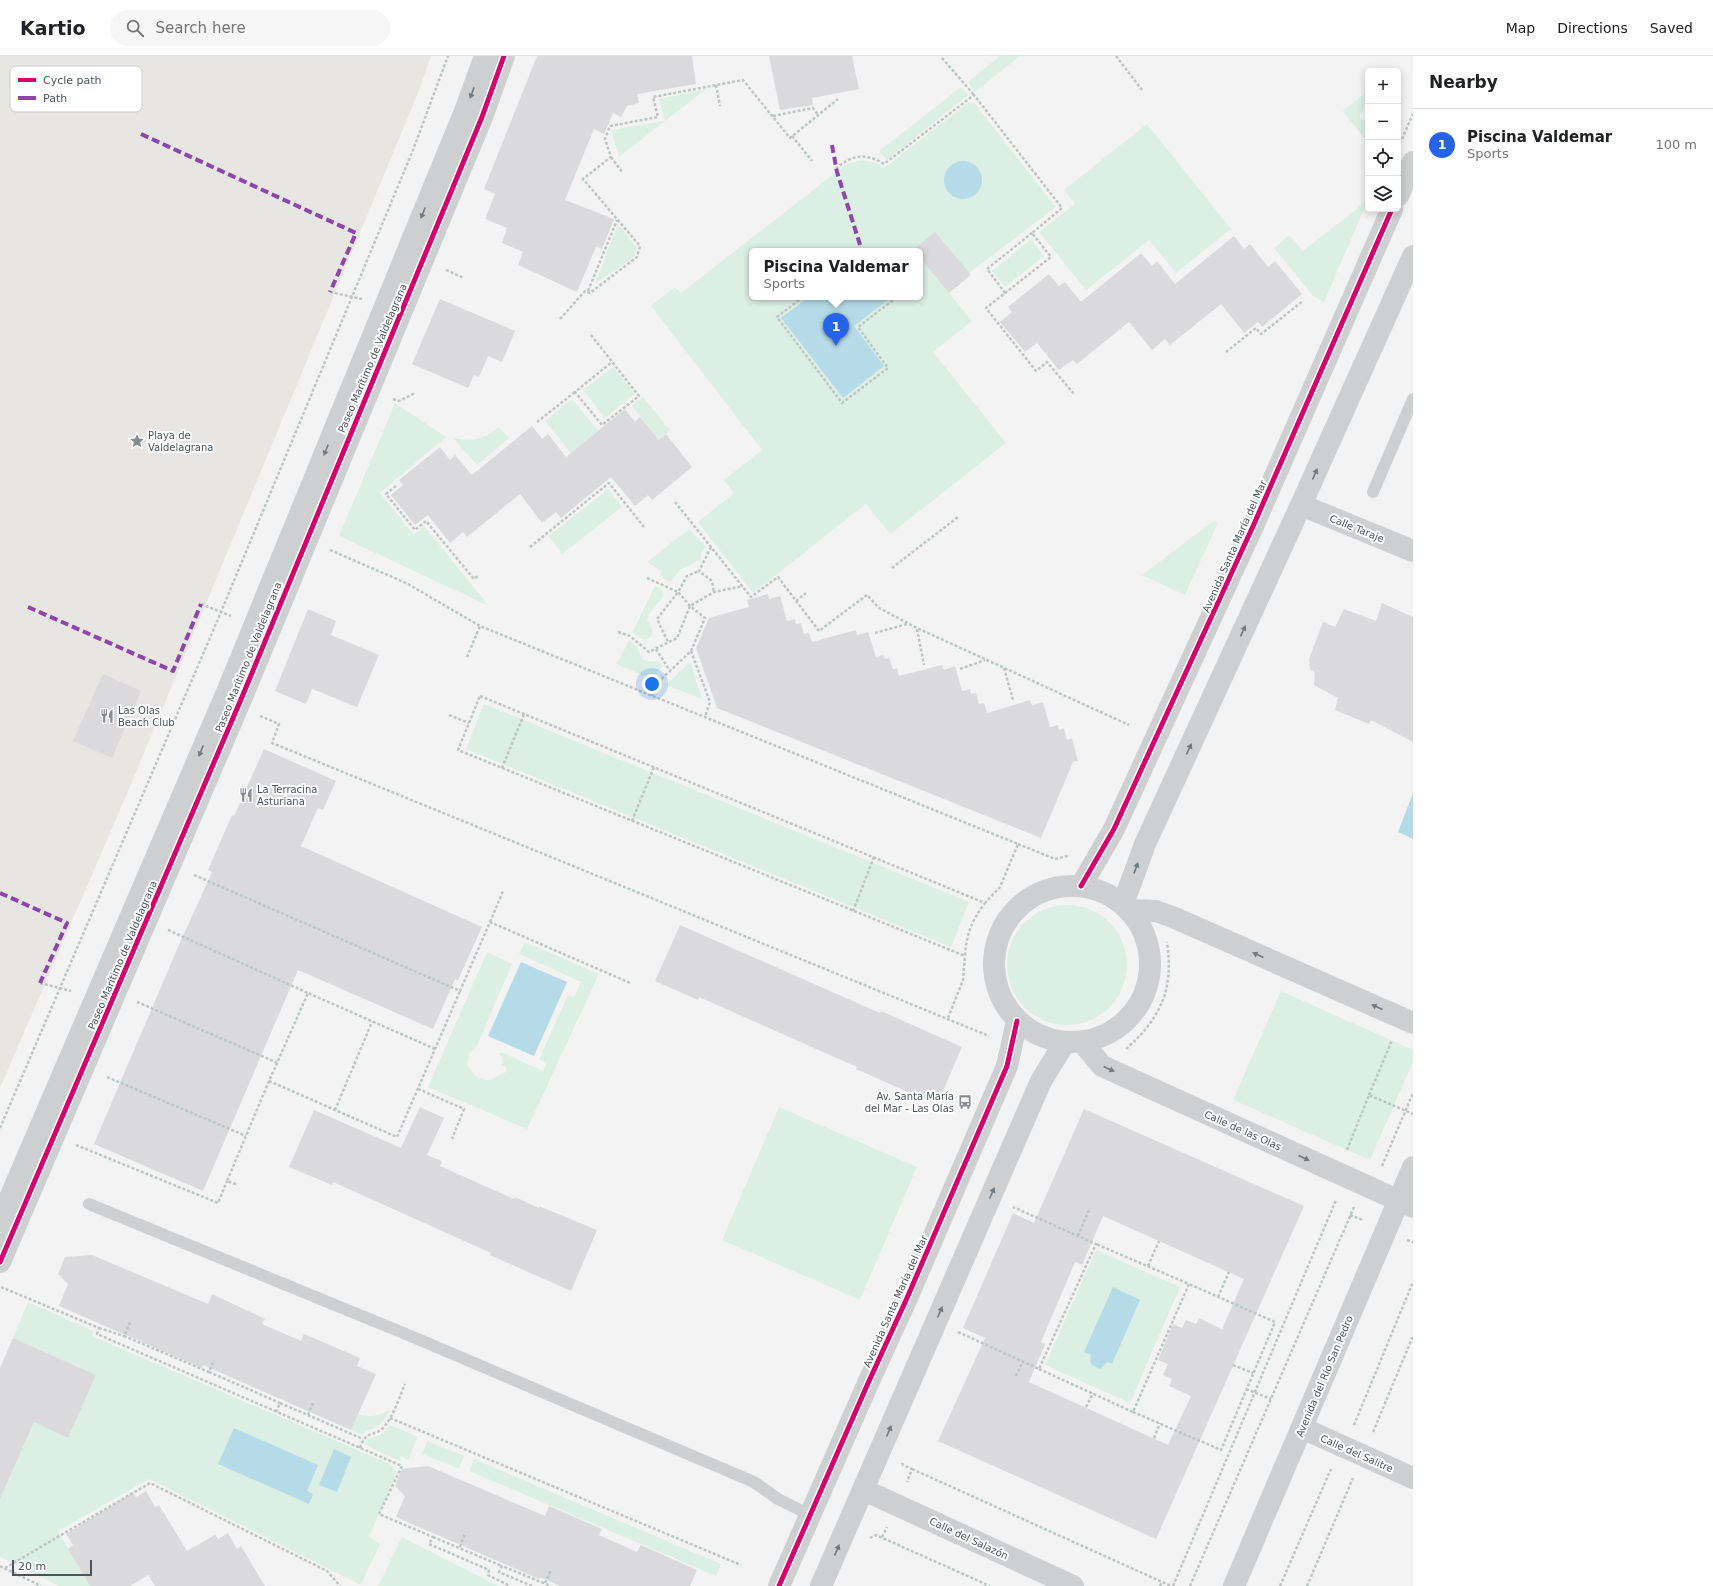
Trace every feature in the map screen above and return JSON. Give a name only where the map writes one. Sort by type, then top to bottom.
[{"type":"street","name":"Paseo Marítimo de Valdelagrana","points":[[0,1221],[227,692],[466,111],[485,56]]},
{"type":"street","name":"Paseo Marítimo de Valdelagrana","points":[[0,1262],[242,697],[482,117],[504,56]]},
{"type":"street","points":[[1401,189],[1413,162]]},
{"type":"street","name":"Avenida Santa María del Mar","points":[[1081,886],[1114,829],[1251,531],[1391,212]]},
{"type":"street","points":[[1126,907],[1145,844],[1301,505],[1413,256]]},
{"type":"street","name":"Calle Taraje","points":[[1301,505],[1413,551]]},
{"type":"street","points":[[1060,886],[1081,886],[1103,892],[1126,907],[1143,930],[1150,954],[1149,978],[1141,1002],[1126,1021],[1106,1035],[1073,1042],[1047,1039],[1031,1031],[1017,1020],[1007,1009],[997,987],[993,962],[997,938],[1009,916],[1027,899],[1049,888],[1060,886]]},
{"type":"street","points":[[1126,907],[1156,911],[1175,918],[1413,1023]]},
{"type":"street","name":"Avenida Santa María del Mar","points":[[779,1586],[907,1298],[1007,1066],[1017,1020]]},
{"type":"street","points":[[821,1586],[1041,1081],[1073,1042]]},
{"type":"street","name":"Calle de las Olas","points":[[1073,1042],[1102,1066],[1112,1071],[1406,1204]]},
{"type":"street","name":"Avenida del Río San Pedro","points":[[1234,1586],[1302,1428],[1406,1204],[1413,1166]]},
{"type":"street","name":"Calle del Salitre","points":[[1302,1428],[1413,1478]]},
{"type":"street","name":"Calle del Salazón","points":[[864,1490],[1074,1586]]},
{"type":"lane","points":[[1373,492],[1413,399]]},
{"type":"lane","points":[[89,1204],[413,1337],[754,1482],[778,1499],[810,1515]]},
{"type":"path","points":[[0,1128],[221,612],[413,150],[448,56]]},
{"type":"path","points":[[1116,56],[1142,90]]},
{"type":"path","points":[[942,58],[974,95],[1062,208],[987,269],[1005,293]]},
{"type":"path","points":[[623,173],[611,157],[605,139],[610,126],[658,117],[652,97],[743,80],[790,138],[792,136],[812,161]]},
{"type":"path","points":[[716,85],[720,106]]},
{"type":"path","points":[[836,169],[841,164],[861,155],[876,159],[884,164],[974,95]]},
{"type":"path","points":[[792,136],[838,99]]},
{"type":"path","points":[[773,116],[813,108],[818,115]]},
{"type":"path","points":[[1401,142],[1413,114]]},
{"type":"path","points":[[560,319],[585,291],[590,293],[637,257],[640,246],[583,179],[611,157]]},
{"type":"path","points":[[588,292],[617,220]]},
{"type":"path","points":[[1032,233],[1051,257],[986,308],[1036,371],[1047,362],[1074,394]]},
{"type":"path","points":[[445,270],[464,278]]},
{"type":"path","points":[[330,292],[364,300]]},
{"type":"path","points":[[799,300],[777,317],[842,403],[888,368],[858,327],[893,300]]},
{"type":"path","points":[[1226,352],[1256,328],[1261,334],[1303,301]]},
{"type":"path","points":[[575,392],[602,425],[639,396],[591,335]]},
{"type":"path","points":[[537,422],[612,362]]},
{"type":"path","points":[[392,398],[399,401],[415,394]]},
{"type":"path","points":[[530,547],[609,483],[644,527]]},
{"type":"path","points":[[396,486],[386,494],[415,530],[426,521],[474,579],[479,575]]},
{"type":"path","points":[[675,502],[751,597],[778,577],[819,631],[867,596],[879,608],[907,624],[1129,725]]},
{"type":"path","points":[[892,568],[958,516]]},
{"type":"path","points":[[324,547],[408,584],[480,626],[1018,844],[1000,887],[985,903],[971,926],[966,940],[962,980],[948,1019]]},
{"type":"path","points":[[668,642],[657,619],[678,592],[687,576],[699,571],[711,547]]},
{"type":"path","points":[[699,571],[712,581],[714,592]]},
{"type":"path","points":[[647,578],[678,592],[690,606],[705,618],[691,651],[658,682],[652,696]]},
{"type":"path","points":[[618,632],[630,636],[649,652],[678,638],[690,606],[714,592],[743,586]]},
{"type":"path","points":[[796,601],[806,592]]},
{"type":"path","points":[[201,604],[233,617]]},
{"type":"path","points":[[875,633],[907,624]]},
{"type":"path","points":[[468,657],[480,626]]},
{"type":"path","points":[[916,628],[924,665]]},
{"type":"path","points":[[656,649],[670,671]]},
{"type":"path","points":[[691,651],[710,702],[705,717]]},
{"type":"path","points":[[960,669],[986,660]]},
{"type":"path","points":[[1004,668],[1013,700]]},
{"type":"path","points":[[965,956],[458,750],[480,696],[874,856],[985,903]]},
{"type":"path","points":[[502,768],[524,714]]},
{"type":"path","points":[[449,715],[469,723]]},
{"type":"path","points":[[260,716],[279,724],[272,743],[987,1034],[991,1038]]},
{"type":"path","points":[[632,821],[654,767]]},
{"type":"path","points":[[853,910],[874,856]]},
{"type":"path","points":[[187,872],[460,991]]},
{"type":"path","points":[[269,1081],[398,1137],[503,892]]},
{"type":"path","points":[[1112,1071],[1118,1056],[1137,1040],[1154,1019],[1165,995],[1170,974],[1166,934],[1175,918]]},
{"type":"path","points":[[490,922],[630,983]]},
{"type":"path","points":[[164,928],[435,1049]]},
{"type":"path","points":[[40,983],[74,992]]},
{"type":"path","points":[[71,1143],[218,1203],[308,993]]},
{"type":"path","points":[[133,1000],[278,1063]]},
{"type":"path","points":[[335,1110],[372,1022]]},
{"type":"path","points":[[912,1469],[1172,1586],[1339,1192],[1331,1188],[1393,1037]]},
{"type":"path","points":[[101,1074],[246,1136]]},
{"type":"path","points":[[418,1089],[464,1109],[452,1139]]},
{"type":"path","points":[[1381,1167],[1413,1093]]},
{"type":"path","points":[[1369,1095],[1413,1114]]},
{"type":"path","points":[[227,1181],[236,1184]]},
{"type":"path","points":[[954,1331],[1220,1450],[1275,1322],[1009,1205]]},
{"type":"path","points":[[1190,1586],[1354,1205]]},
{"type":"path","points":[[1078,1236],[1089,1210]]},
{"type":"path","points":[[1148,1266],[1159,1241]]},
{"type":"path","points":[[1039,1369],[1096,1244]]},
{"type":"path","points":[[1218,1297],[1229,1272]]},
{"type":"path","points":[[1351,1432],[1413,1282]]},
{"type":"path","points":[[1133,1412],[1189,1284]]},
{"type":"path","points":[[1,1287],[99,1328],[124,1336],[363,1439]]},
{"type":"path","points":[[124,1336],[130,1322]]},
{"type":"path","points":[[99,1328],[97,1334],[402,1466],[379,1514],[551,1586]]},
{"type":"path","points":[[1372,1434],[1413,1336]]},
{"type":"path","points":[[209,1372],[214,1360]]},
{"type":"path","points":[[1016,1376],[1023,1361]]},
{"type":"path","points":[[1233,1365],[1253,1373]]},
{"type":"path","points":[[360,1448],[363,1439],[368,1434],[377,1432],[384,1427],[390,1418],[405,1384]]},
{"type":"path","points":[[1246,1389],[1271,1399]]},
{"type":"path","points":[[1086,1407],[1093,1393]]},
{"type":"path","points":[[276,1412],[280,1403]]},
{"type":"path","points":[[308,1415],[313,1403]]},
{"type":"path","points":[[390,1418],[741,1565]]},
{"type":"path","points":[[1154,1438],[1160,1423]]},
{"type":"path","points":[[1280,1586],[1332,1467]]},
{"type":"path","points":[[1307,1586],[1354,1476]]},
{"type":"path","points":[[5,1568],[150,1483],[327,1571],[340,1586]]},
{"type":"path","points":[[460,1547],[466,1533]]},
{"type":"path","points":[[863,1542],[876,1535],[990,1586]]},
{"type":"path","points":[[432,1537],[429,1544],[490,1570],[488,1575],[510,1586]]},
{"type":"path","points":[[0,1566],[41,1586]]},
{"type":"path","points":[[502,1566],[499,1572],[532,1586]]},
{"type":"path","points":[[545,1583],[551,1570]]},
{"type":"path","points":[[1160,1586],[1162,1582]]},
{"type":"green space","points":[[1000,56],[1020,56],[975,92],[968,82]]},
{"type":"green space","points":[[961,87],[968,95],[887,160],[879,151]]},
{"type":"green space","points":[[706,89],[619,157],[611,130],[665,121],[659,99]]},
{"type":"green space","points":[[1365,93],[1365,105],[1359,118],[1365,121],[1365,139],[1343,111]]},
{"type":"green space","points":[[969,102],[975,104],[1056,207],[969,273],[935,233],[918,248],[749,248],[749,300],[923,300],[923,262],[972,321],[933,352],[1006,443],[890,534],[866,504],[753,593],[698,522],[734,493],[724,480],[762,450],[651,306],[675,287],[681,293],[844,166],[859,161],[869,161],[874,162],[884,168]]},
{"type":"green space","points":[[1147,124],[1231,229],[1176,273],[1149,240],[1086,290],[1039,232],[1075,204],[1064,190]]},
{"type":"green space","points":[[1365,202],[1365,207],[1324,302],[1313,296],[1274,248],[1289,235],[1303,251]]},
{"type":"green space","points":[[618,224],[637,248],[635,256],[595,284]]},
{"type":"green space","points":[[1031,239],[1044,256],[1005,287],[992,271]]},
{"type":"green space","points":[[613,367],[635,394],[605,418],[583,390]]},
{"type":"green space","points":[[643,397],[670,430],[659,440],[632,406]]},
{"type":"green space","points":[[572,399],[598,431],[571,453],[545,421]]},
{"type":"green space","points":[[395,403],[446,437],[380,493],[414,535],[424,526],[489,606],[339,536]]},
{"type":"green space","points":[[499,427],[509,438],[477,465],[453,438],[467,440],[478,439],[488,435]]},
{"type":"green space","points":[[608,489],[622,507],[562,554],[549,536]]},
{"type":"green space","points":[[1216,521],[1217,525],[1185,595],[1142,575],[1212,522]]},
{"type":"green space","points":[[689,529],[706,547],[701,553],[701,559],[680,570],[670,582],[660,576],[662,571],[647,562]]},
{"type":"green space","points":[[655,586],[662,590],[664,595],[649,615],[647,620],[651,626],[653,634],[645,640],[632,633]]},
{"type":"green space","points":[[629,640],[638,648],[643,660],[649,662],[657,661],[663,666],[651,679],[617,664]]},
{"type":"green space","points":[[690,662],[702,699],[666,685]]},
{"type":"green space","points":[[484,704],[969,902],[951,947],[466,749]]},
{"type":"green space","points":[[1067,905],[1079,906],[1090,910],[1100,915],[1109,923],[1117,932],[1122,942],[1126,953],[1126,977],[1122,988],[1117,998],[1109,1007],[1100,1015],[1090,1020],[1079,1024],[1067,1025],[1055,1024],[1044,1020],[1034,1015],[1025,1007],[1017,998],[1012,988],[1008,977],[1007,965],[1008,953],[1012,942],[1017,932],[1025,923],[1034,915],[1044,910],[1055,906]]},
{"type":"green space","points":[[525,942],[599,974],[527,1129],[428,1087],[487,952],[512,964],[477,1046],[469,1054],[467,1065],[471,1072],[477,1077],[485,1080],[493,1079],[504,1074],[506,1070],[506,1066],[502,1065],[502,1058],[499,1054],[501,1052],[543,1071],[546,1063],[539,1059],[568,995],[574,997],[581,982],[519,954]]},
{"type":"green space","points":[[1281,991],[1413,1050],[1413,1062],[1370,1160],[1233,1100]]},
{"type":"green space","points":[[779,1107],[917,1167],[860,1300],[722,1240]]},
{"type":"green space","points":[[1096,1250],[1180,1287],[1130,1403],[1045,1365]]},
{"type":"green space","points":[[28,1302],[94,1331],[92,1336],[390,1464],[397,1472],[369,1537],[380,1544],[361,1585],[149,1479],[58,1531],[90,1586],[59,1586],[0,1557],[0,1499],[34,1422],[68,1437],[96,1375],[13,1338]]},
{"type":"green space","points":[[390,1409],[386,1418],[380,1424],[365,1431],[363,1435],[351,1430],[358,1414],[375,1416]]},
{"type":"green space","points":[[390,1425],[418,1437],[408,1460],[401,1456],[400,1461],[365,1445],[367,1440],[383,1433]]},
{"type":"green space","points":[[427,1441],[464,1456],[459,1469],[422,1454]]},
{"type":"green space","points":[[474,1459],[721,1564],[716,1576],[469,1471]]},
{"type":"green space","points":[[402,1537],[498,1586],[378,1586]]},
{"type":"sand","name":"Playa de Valdelagrana","points":[[0,56],[431,56],[418,93],[129,789],[0,1088]]},
{"type":"water","points":[[959,161],[967,161],[977,166],[981,173],[981,187],[977,194],[967,199],[959,199],[949,194],[947,191],[944,184],[944,176],[949,166],[952,164]]},
{"type":"water","points":[[805,300],[888,300],[854,326],[884,366],[843,398],[781,318]]},
{"type":"water","points":[[1413,793],[1413,839],[1398,832]]},
{"type":"water","points":[[521,962],[567,982],[534,1056],[488,1036]]},
{"type":"water","points":[[1113,1287],[1140,1300],[1112,1364],[1107,1362],[1100,1369],[1092,1365],[1090,1361],[1091,1355],[1084,1352]]},
{"type":"water","points":[[234,1428],[318,1465],[307,1491],[313,1494],[309,1504],[218,1464]]},
{"type":"water","points":[[334,1449],[351,1457],[337,1492],[319,1485]]},
{"type":"building","points":[[537,56],[692,56],[696,84],[637,94],[639,103],[627,106],[621,117],[613,113],[604,134],[594,129],[565,200],[614,219],[602,249],[596,247],[577,292],[518,265],[523,252],[502,243],[507,228],[485,219],[495,194],[484,189]]},
{"type":"building","points":[[769,56],[852,56],[859,89],[812,98],[813,105],[780,110]]},
{"type":"building","points":[[935,232],[971,275],[949,293],[923,262],[923,248],[915,248]]},
{"type":"building","points":[[1234,236],[1244,249],[1250,244],[1268,267],[1275,261],[1302,294],[1262,327],[1258,322],[1244,333],[1221,304],[1170,345],[1165,339],[1152,350],[1129,322],[1077,364],[1073,360],[1059,370],[1037,343],[1025,352],[1000,322],[1012,312],[1008,307],[1049,274],[1059,286],[1065,282],[1081,302],[1141,253],[1152,266],[1157,261],[1175,284]]},
{"type":"building","points":[[440,299],[515,331],[502,362],[488,356],[479,377],[474,375],[468,388],[412,364]]},
{"type":"building","points":[[625,409],[635,422],[640,417],[659,440],[666,434],[692,467],[652,500],[648,495],[635,506],[611,477],[561,518],[556,512],[542,523],[520,494],[467,537],[463,532],[450,543],[428,515],[415,525],[391,495],[403,485],[399,480],[440,447],[450,460],[455,455],[472,475],[532,426],[542,439],[548,434],[566,457]]},
{"type":"building","points":[[768,594],[769,599],[780,596],[787,621],[795,619],[796,624],[801,623],[804,634],[809,633],[812,642],[856,630],[857,635],[868,632],[876,657],[883,655],[885,659],[889,658],[893,669],[897,668],[899,676],[942,665],[944,670],[955,666],[962,691],[970,689],[971,694],[976,693],[979,704],[984,703],[987,713],[1030,700],[1032,705],[1043,702],[1050,727],[1058,725],[1059,730],[1064,728],[1067,740],[1072,738],[1078,761],[1073,762],[1041,838],[717,708],[696,648],[709,618],[749,607],[747,600]]},
{"type":"building","points":[[1382,603],[1413,617],[1413,742],[1371,720],[1369,724],[1335,710],[1338,698],[1314,685],[1315,673],[1310,669],[1309,659],[1323,622],[1335,627],[1344,609],[1376,621]]},
{"type":"building","points":[[308,609],[336,621],[331,635],[379,655],[357,707],[312,689],[306,704],[275,691]]},
{"type":"building","name":"Las Olas Beach Club","points":[[103,674],[141,691],[112,758],[73,741]]},
{"type":"building","points":[[264,749],[336,781],[323,810],[318,808],[301,846],[482,927],[458,980],[455,979],[433,1029],[298,970],[203,1191],[94,1144],[178,947],[212,872],[208,870],[232,815],[234,816]]},
{"type":"building","points":[[680,925],[880,1013],[881,1011],[962,1047],[937,1105],[856,1069],[857,1067],[699,997],[698,1000],[655,981]]},
{"type":"building","points":[[420,1107],[444,1118],[427,1155],[442,1161],[440,1166],[514,1199],[515,1197],[539,1208],[539,1206],[597,1230],[571,1291],[490,1255],[491,1253],[333,1182],[332,1185],[289,1167],[314,1110],[401,1148]]},
{"type":"building","points":[[1084,1109],[1304,1206],[1156,1539],[938,1441],[985,1338],[963,1328],[1013,1213],[1034,1223]],"holes":[[[1103,1216],[1244,1279],[1222,1329],[1199,1318],[1196,1324],[1186,1320],[1182,1328],[1173,1324],[1158,1360],[1168,1364],[1163,1375],[1172,1379],[1169,1386],[1191,1396],[1168,1445],[1029,1382],[1045,1344],[1041,1342],[1075,1262],[1082,1265]]]},
{"type":"building","points":[[92,1255],[208,1304],[212,1294],[265,1319],[262,1324],[301,1341],[304,1334],[360,1358],[357,1366],[376,1374],[351,1430],[203,1365],[202,1368],[59,1306],[68,1284],[58,1274],[65,1257]]},
{"type":"building","points":[[13,1338],[96,1375],[68,1438],[34,1422],[0,1499],[0,1368]]},
{"type":"building","points":[[428,1466],[545,1516],[549,1506],[602,1529],[599,1535],[637,1552],[641,1545],[697,1570],[690,1586],[560,1586],[540,1577],[539,1579],[396,1517],[405,1496],[395,1486],[402,1469]]},
{"type":"building","points":[[146,1491],[155,1507],[159,1505],[187,1551],[215,1535],[218,1539],[228,1533],[237,1549],[241,1546],[265,1586],[155,1586],[148,1575],[130,1586],[90,1586],[68,1549],[73,1545],[66,1534],[133,1493],[136,1497]]},
{"type":"marked path","points":[[141,134],[356,233],[330,292]]},
{"type":"marked path","points":[[832,145],[837,172],[861,248]]},
{"type":"marked path","points":[[28,607],[173,671],[201,604]]},
{"type":"marked path","points":[[0,893],[67,923],[40,983]]},
{"type":"cycle path","points":[[0,1262],[242,697],[482,117],[504,56]]},
{"type":"cycle path","points":[[1081,886],[1114,829],[1254,524],[1391,212]]},
{"type":"cycle path","points":[[779,1586],[907,1298],[1007,1066],[1017,1021]]},
{"type":"place","name":"Piscina Valdemar","points":[[836,346]]},
{"type":"place","name":"Playa de Valdelagrana","points":[[137,441]]},
{"type":"place","name":"Las Olas Beach Club","points":[[107,716]]},
{"type":"place","name":"La Terracina Asturiana","points":[[246,795]]},
{"type":"place","name":"Av. Santa María del Mar - Las Olas","points":[[965,1102]]}]
